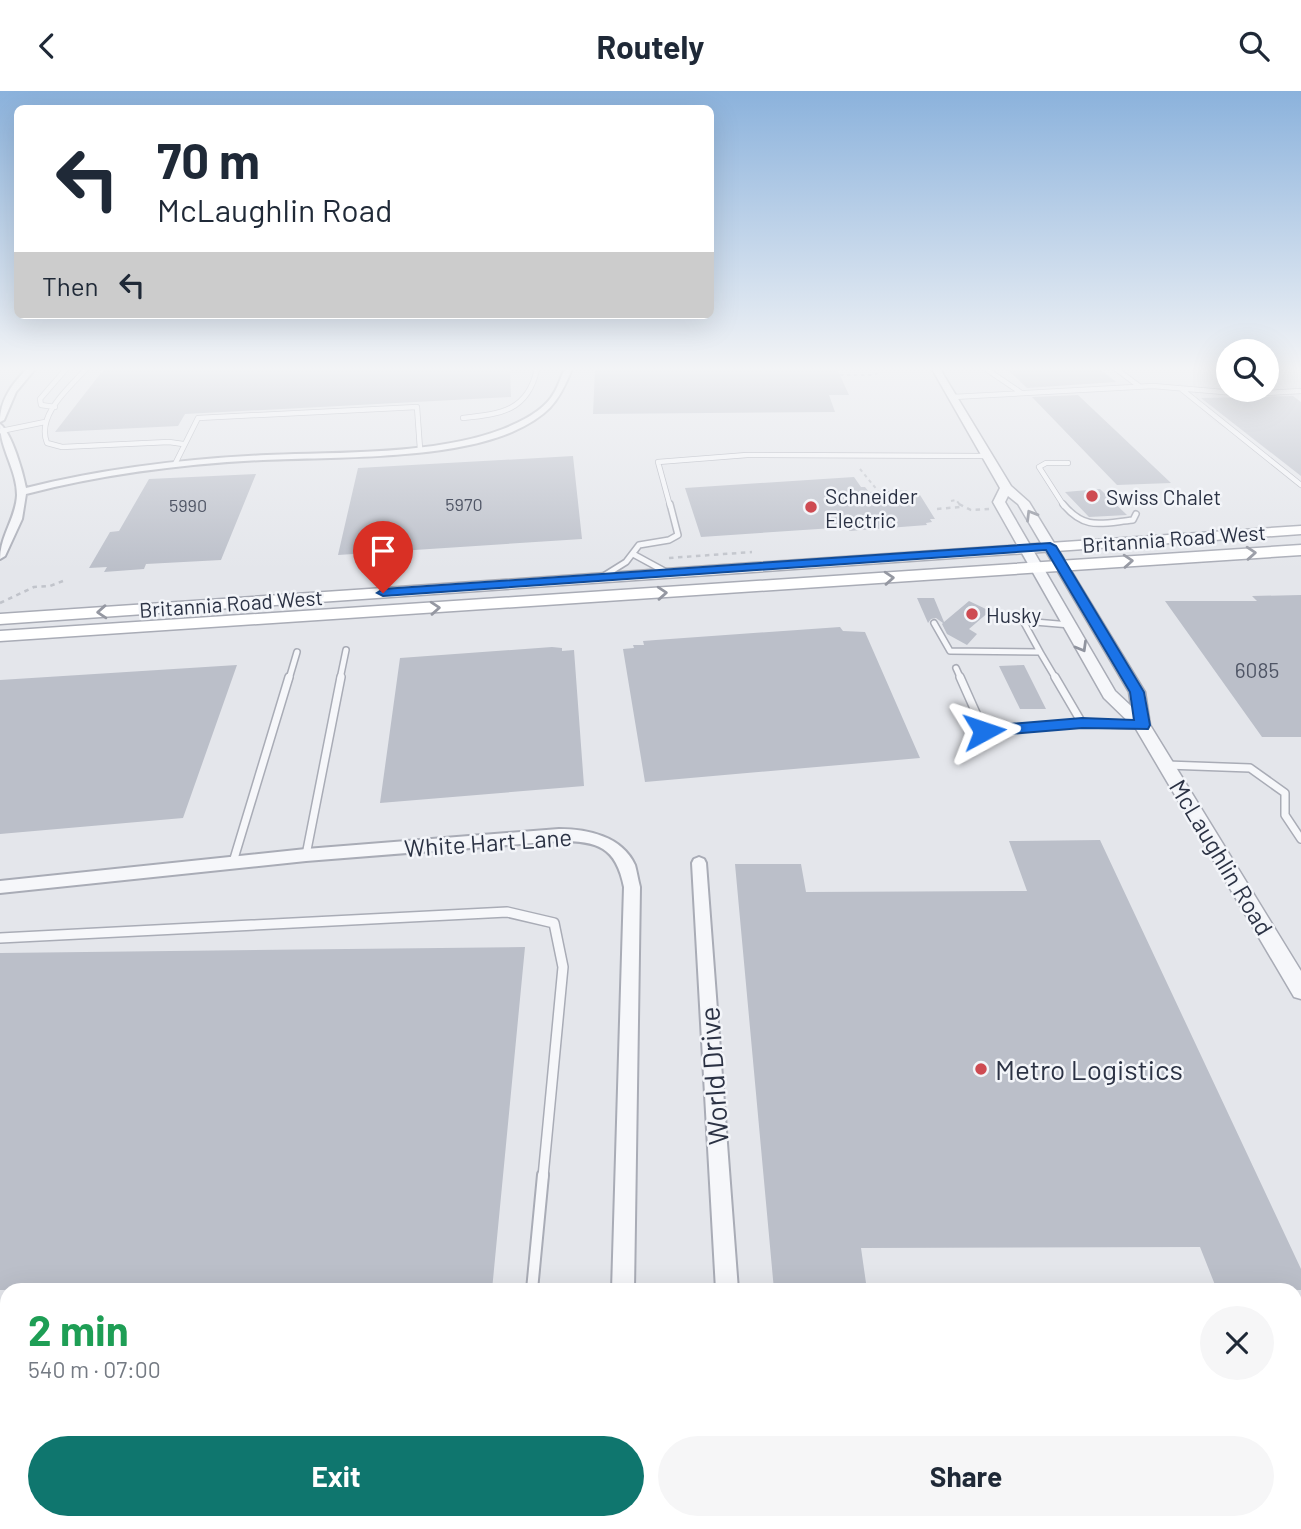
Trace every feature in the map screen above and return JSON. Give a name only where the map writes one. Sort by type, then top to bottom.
[{"type":"main road","name":"Britannia Road West","points":[[0,619],[1301,530]]},
{"type":"main road","name":"Britannia Road West","points":[[0,636],[1301,550]]},
{"type":"street","points":[[22,492],[105,473],[175,464],[420,449],[488,436]]},
{"type":"street","name":"McLaughlin Road","points":[[976,436],[1006,488],[1023,502],[1137,692],[1142,725]]},
{"type":"street","points":[[0,556],[18,521],[23,481],[5,452]]},
{"type":"street","points":[[1002,508],[999,502],[1006,488]]},
{"type":"street","name":"McLaughlin Road","points":[[1002,508],[1109,694],[1142,725],[1301,990]]},
{"type":"street","name":"White Hart Lane","points":[[0,887],[306,855],[572,834],[605,844],[627,865],[632,887],[623,1283]]},
{"type":"street","name":"World Drive","points":[[699,863],[727,1283]]},
{"type":"lane","points":[[44,436],[54,446],[169,442],[183,444]]},
{"type":"lane","points":[[175,464],[188,436]]},
{"type":"lane","points":[[417,436],[420,449]]},
{"type":"lane","points":[[1241,436],[1301,485]]},
{"type":"lane","points":[[602,577],[623,565],[639,545],[669,540],[678,535],[658,462],[747,455],[987,456]]},
{"type":"lane","points":[[1068,463],[1046,463],[1039,467],[1052,489],[1074,516],[1091,523],[1133,520],[1136,514]]},
{"type":"lane","points":[[634,538],[639,545]]},
{"type":"lane","points":[[633,554],[668,573]]},
{"type":"lane","points":[[1070,625],[1023,621],[1082,723]]},
{"type":"lane","points":[[934,623],[950,651],[1040,652]]},
{"type":"lane","points":[[306,855],[346,650]]},
{"type":"lane","points":[[233,863],[298,652]]},
{"type":"lane","points":[[956,668],[984,731],[1082,723],[1142,725]]},
{"type":"lane","points":[[1167,765],[1250,768],[1285,793],[1285,815],[1301,839]]},
{"type":"lane","points":[[0,938],[507,912],[554,923],[563,967],[533,1283]]},
{"type":"path","points":[[860,469],[878,491]]},
{"type":"path","points":[[951,501],[956,500],[960,507]]},
{"type":"path","points":[[937,509],[1002,508]]},
{"type":"path","points":[[0,603],[33,587],[50,586],[63,580]]},
{"type":"building","points":[[1070,436],[1121,436],[1171,483],[1117,485]]},
{"type":"building","points":[[1250,436],[1301,436],[1301,476]]},
{"type":"building","points":[[573,456],[582,539],[338,555],[358,468]]},
{"type":"building","points":[[256,474],[221,560],[146,564],[144,569],[104,572],[107,567],[89,568],[110,532],[119,531],[149,479]]},
{"type":"building","name":"Schneider Electric","points":[[854,477],[861,487],[865,487],[869,492],[906,490],[914,496],[920,495],[935,519],[930,519],[932,522],[926,523],[927,525],[849,531],[848,527],[701,537],[685,488]]},
{"type":"building","points":[[1100,489],[1127,515],[1089,517],[1065,492]]},
{"type":"building","points":[[1301,595],[1301,737],[1262,737],[1165,601],[1257,601],[1252,596]]},
{"type":"building","points":[[917,598],[934,598],[944,622],[969,601],[990,611],[969,629],[977,634],[967,645],[947,634],[943,623],[936,618],[928,623]]},
{"type":"building","points":[[840,627],[843,631],[865,632],[920,758],[645,782],[623,649],[644,645],[643,641]]},
{"type":"building","points":[[562,648],[562,651],[574,650],[584,786],[380,803],[400,658]]},
{"type":"building","points":[[237,665],[183,818],[0,834],[0,680]]},
{"type":"building","points":[[1024,665],[1046,709],[1020,709],[999,666]]},
{"type":"building","name":"Metro Logistics","points":[[1100,840],[1301,1269],[1301,1283],[1214,1283],[1200,1247],[861,1248],[866,1283],[773,1283],[735,864],[801,864],[806,892],[1027,891],[1009,841]]},
{"type":"building","points":[[525,947],[493,1283],[0,1283],[0,953]]},
{"type":"place","name":"Swiss Chalet","points":[[1092,496]]},
{"type":"place","name":"Schneider Electric","points":[[811,507]]},
{"type":"place","name":"Husky","points":[[972,614]]},
{"type":"place","name":"Metro Logistics","points":[[981,1069]]},
{"type":"route","points":[[383,593],[1050,546],[1137,692],[1142,725],[1082,723],[984,731]]}]
